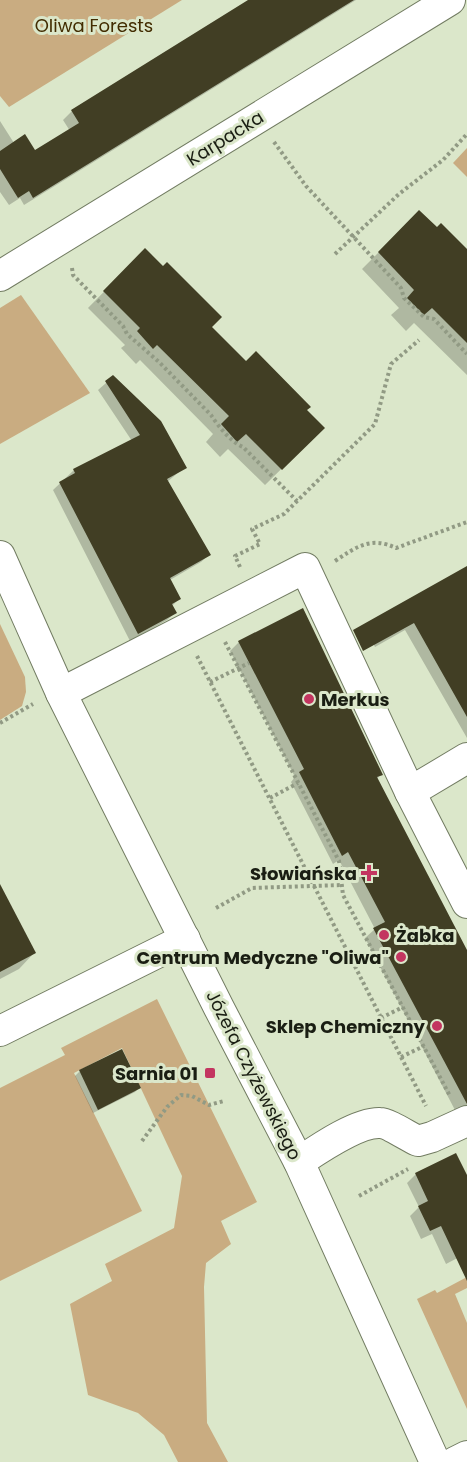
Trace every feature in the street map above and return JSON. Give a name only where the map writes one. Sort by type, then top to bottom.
[{"type":"street","name":"Karpacka","points":[[0,276],[450,0]]},
{"type":"street","name":"Józefa Czyżewskiego","points":[[0,556],[61,693],[298,1162],[435,1462]]},
{"type":"street","points":[[61,693],[305,568],[410,792],[467,903]]},
{"type":"street","points":[[410,792],[467,758]]},
{"type":"street","points":[[0,1031],[185,939]]},
{"type":"street","points":[[298,1162],[333,1140],[363,1126],[381,1123],[418,1141],[465,1122]]},
{"type":"street","points":[[454,1462],[467,1456]]},
{"type":"path","points":[[335,254],[399,194],[443,160],[467,134]]},
{"type":"path","points":[[269,136],[292,170],[352,238],[401,288],[404,298],[424,317],[434,319],[467,354]]},
{"type":"path","points":[[70,261],[73,275],[127,334],[159,362],[212,415],[216,423],[297,501]]},
{"type":"path","points":[[260,544],[252,529],[284,514],[375,424],[391,364],[419,340]]},
{"type":"path","points":[[310,577],[367,543],[384,542],[396,548],[467,522]]},
{"type":"path","points":[[222,638],[339,861],[343,895],[465,1122]]},
{"type":"path","points":[[195,652],[428,1110]]},
{"type":"path","points":[[210,682],[249,663]]},
{"type":"path","points":[[0,723],[30,706]]},
{"type":"path","points":[[270,798],[298,783]]},
{"type":"path","points":[[216,908],[252,888],[342,885]]},
{"type":"path","points":[[354,965],[375,954]]},
{"type":"path","points":[[381,1018],[403,1007]]},
{"type":"path","points":[[401,1057],[424,1046]]},
{"type":"path","points":[[142,1141],[167,1107],[181,1095],[192,1096],[209,1105],[224,1101]]},
{"type":"path","points":[[359,1196],[402,1173]]},
{"type":"green space","name":"Oliwa Forests","points":[[0,0],[182,0],[9,107],[0,96]]},
{"type":"green space","points":[[467,148],[467,177],[453,163]]},
{"type":"green space","points":[[21,295],[90,393],[0,444],[0,308]]},
{"type":"green space","points":[[0,624],[25,677],[26,692],[22,706],[0,720]]},
{"type":"green space","points":[[157,999],[257,1202],[221,1221],[231,1244],[206,1263],[204,1287],[207,1423],[228,1462],[178,1462],[164,1435],[138,1413],[88,1395],[70,1304],[112,1281],[105,1264],[174,1228],[182,1176],[122,1048],[74,1073],[142,1211],[0,1281],[0,1088],[65,1055],[61,1048]]},
{"type":"green space","points":[[467,1277],[467,1288],[455,1294],[467,1323],[467,1409],[417,1299],[435,1290],[437,1293]]},
{"type":"building","points":[[248,0],[354,0],[33,198],[29,191],[18,198],[0,169],[0,151],[25,134],[35,150],[79,123],[71,110]]},
{"type":"building","points":[[419,210],[437,227],[441,223],[467,249],[467,343],[432,308],[424,315],[407,298],[414,290],[378,252]]},
{"type":"building","points":[[145,248],[163,266],[167,262],[222,317],[212,327],[246,361],[256,351],[311,407],[307,410],[325,428],[282,470],[246,434],[237,442],[221,424],[229,416],[157,345],[153,349],[137,331],[140,328],[103,291]]},
{"type":"building","points":[[113,375],[161,421],[187,468],[167,479],[211,555],[170,578],[181,599],[172,604],[177,613],[138,634],[59,482],[75,473],[73,469],[140,435],[105,381]]},
{"type":"building","points":[[467,566],[467,717],[414,623],[363,651],[353,630]]},
{"type":"building","points":[[303,608],[383,775],[377,777],[467,950],[467,1104],[373,928],[385,922],[348,852],[342,856],[299,772],[304,769],[238,641]]},
{"type":"building","points":[[0,884],[36,953],[0,972]]},
{"type":"building","points":[[122,1049],[141,1088],[98,1110],[79,1070]]},
{"type":"building","points":[[456,1153],[467,1175],[467,1281],[441,1226],[430,1231],[418,1206],[428,1201],[415,1173]]},
{"type":"place","name":"Merkus","points":[[309,699]]},
{"type":"place","name":"Słowiańska","points":[[369,873]]},
{"type":"place","name":"Żabka","points":[[384,935]]},
{"type":"place","name":"Centrum Medyczne \"Oliwa\"","points":[[401,957]]},
{"type":"place","name":"Sklep Chemiczny","points":[[437,1026]]},
{"type":"place","name":"Sarnia 01","points":[[210,1073]]}]
